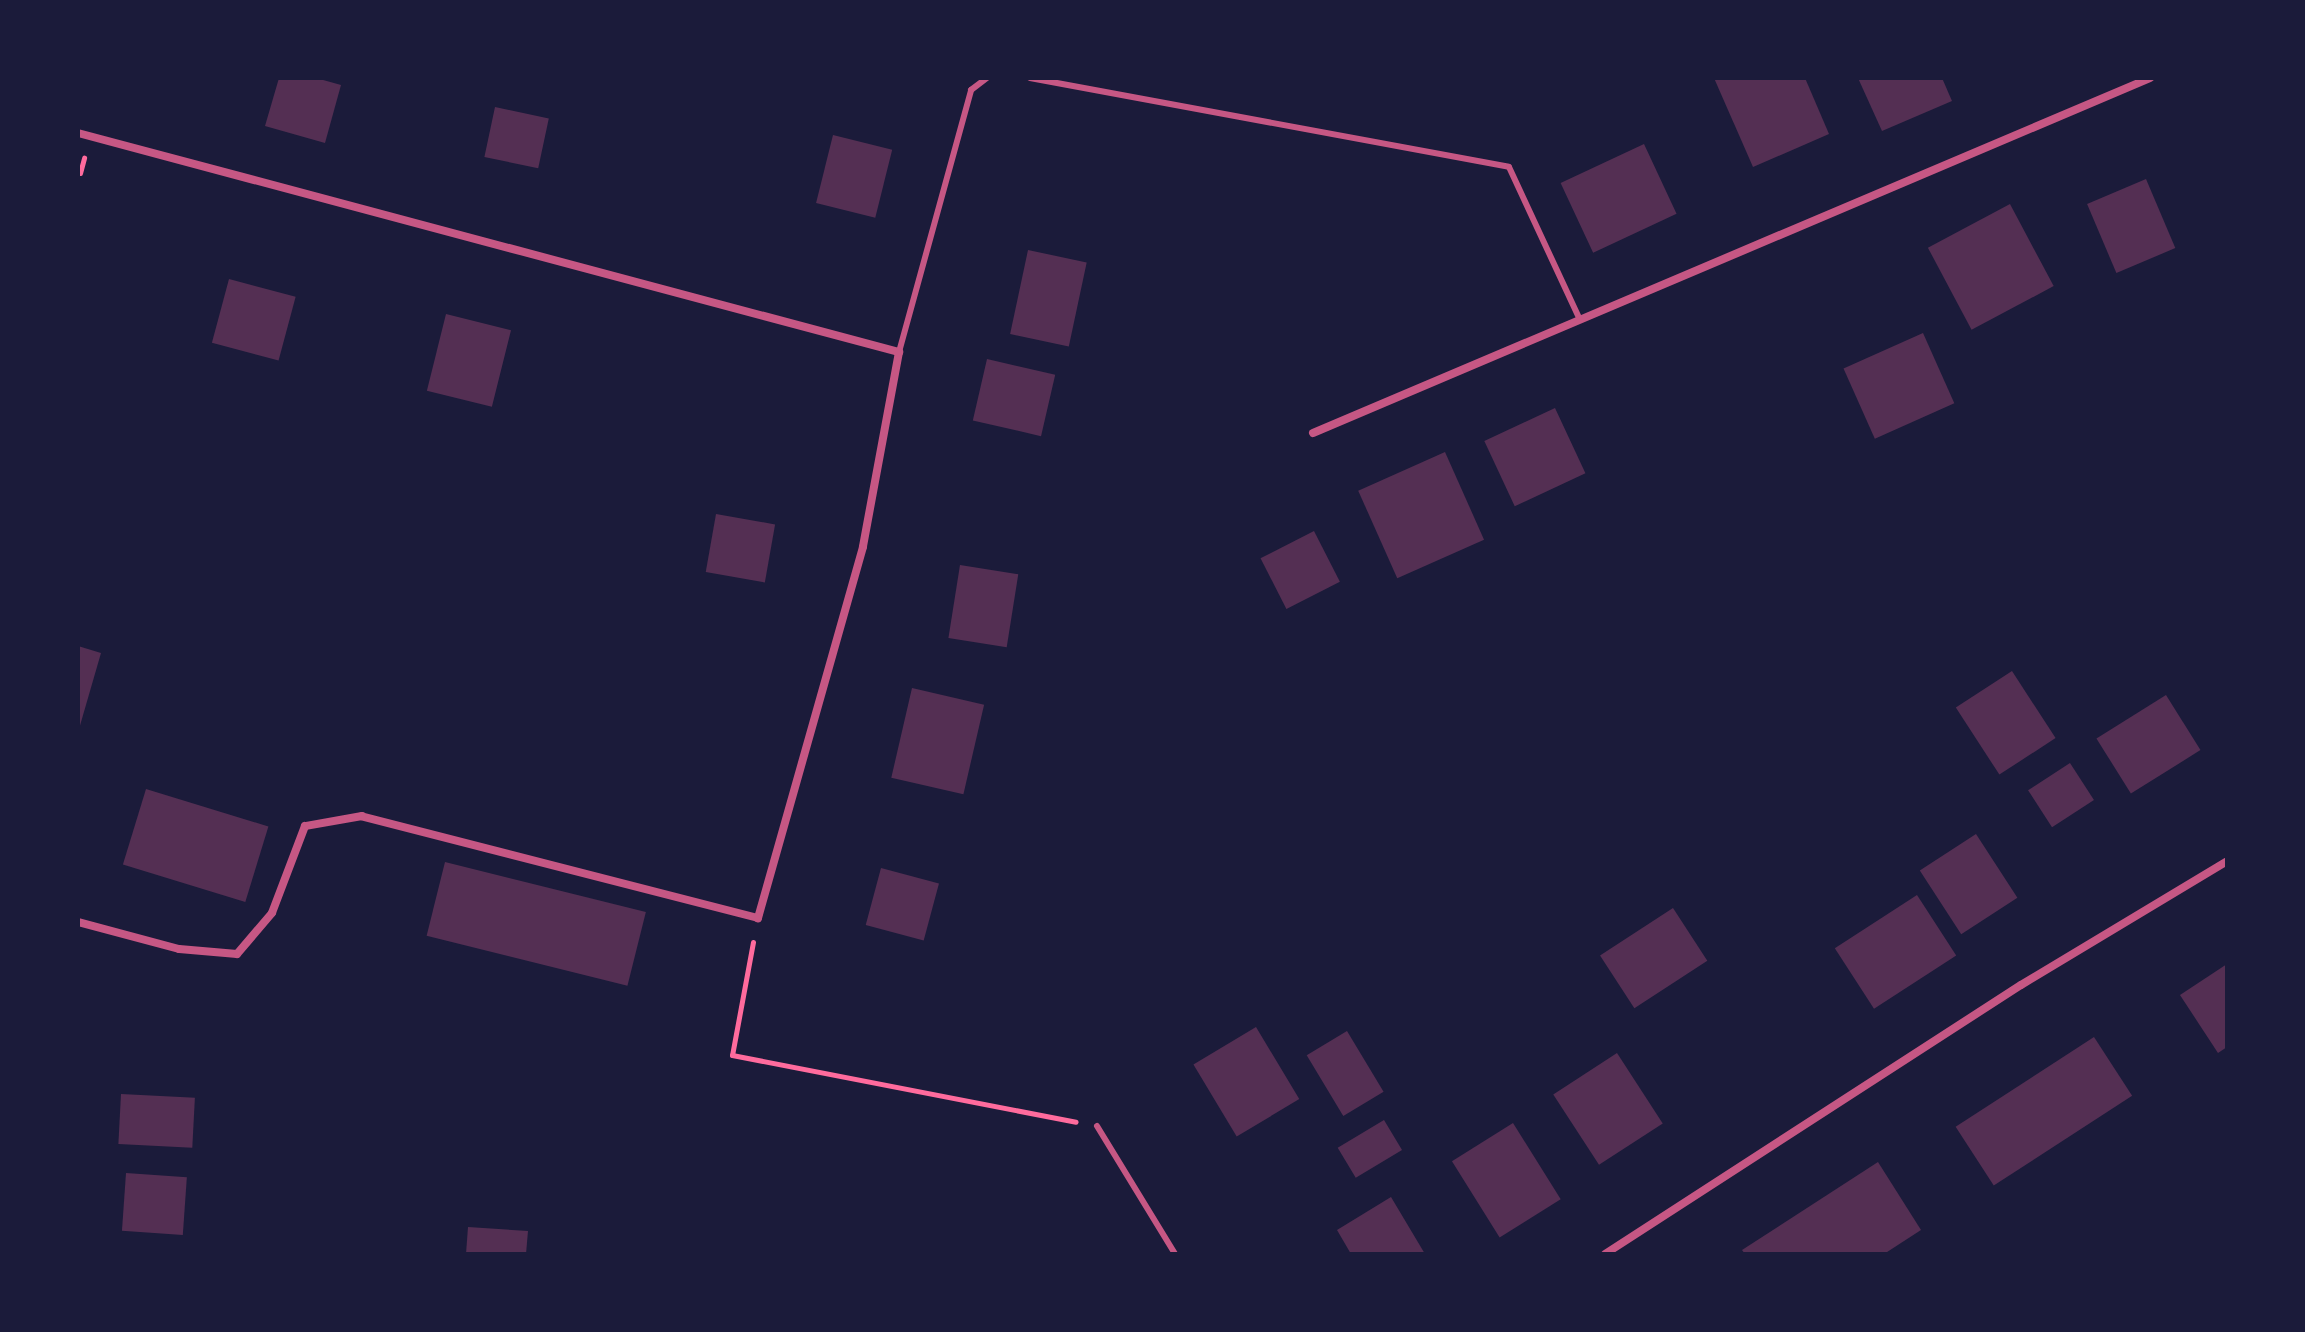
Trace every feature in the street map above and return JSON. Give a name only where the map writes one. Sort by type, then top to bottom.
[{"type":"street","points":[[1313,433],[2150,78]]},
{"type":"street","points":[[78,133],[899,352],[863,547],[758,918],[362,816],[305,826],[272,913],[237,954],[179,949],[78,922]]},
{"type":"street","points":[[1605,1254],[2021,985],[2227,861]]},
{"type":"lane","points":[[899,352],[971,90],[987,78]]},
{"type":"lane","points":[[1030,78],[1509,167],[1579,318]]},
{"type":"lane","points":[[1097,1126],[1175,1254]]},
{"type":"path","points":[[758,918],[732,1055],[1097,1126]]},
{"type":"building","points":[[279,78],[316,78],[341,85],[325,143],[265,126]]},
{"type":"building","points":[[1714,78],[1805,78],[1829,134],[1753,167]]},
{"type":"building","points":[[1858,78],[1942,78],[1952,101],[1882,131]]},
{"type":"building","points":[[495,107],[549,118],[538,168],[484,157]]},
{"type":"building","points":[[833,135],[892,150],[875,218],[816,203]]},
{"type":"building","points":[[1644,144],[1677,214],[1593,253],[1561,183]]},
{"type":"building","points":[[2146,179],[2175,248],[2116,273],[2087,204]]},
{"type":"building","points":[[2010,204],[2054,286],[1972,330],[1928,248]]},
{"type":"building","points":[[1028,250],[1087,262],[1069,347],[1010,334]]},
{"type":"building","points":[[229,279],[296,297],[279,361],[212,343]]},
{"type":"building","points":[[446,314],[511,330],[492,407],[427,391]]},
{"type":"building","points":[[1923,333],[1954,403],[1875,439],[1844,368]]},
{"type":"building","points":[[987,359],[1055,375],[1041,436],[973,420]]},
{"type":"building","points":[[1555,408],[1585,473],[1515,506],[1484,441]]},
{"type":"building","points":[[1445,452],[1484,540],[1397,578],[1358,491]]},
{"type":"building","points":[[716,514],[775,524],[765,583],[706,572]]},
{"type":"building","points":[[1314,531],[1340,582],[1286,609],[1261,558]]},
{"type":"building","points":[[960,565],[1018,574],[1007,647],[948,638]]},
{"type":"building","points":[[78,646],[101,653],[79,729],[78,729]]},
{"type":"building","points":[[2012,671],[2056,738],[1999,775],[1956,707]]},
{"type":"building","points":[[912,688],[984,705],[963,794],[891,778]]},
{"type":"building","points":[[2166,695],[2200,750],[2131,794],[2096,738]]},
{"type":"building","points":[[2070,763],[2094,800],[2052,827],[2028,790]]},
{"type":"building","points":[[146,789],[268,826],[245,902],[123,865]]},
{"type":"building","points":[[1976,834],[2017,898],[1961,934],[1920,870]]},
{"type":"building","points":[[445,862],[646,912],[627,986],[427,936]]},
{"type":"building","points":[[881,868],[939,884],[924,941],[866,925]]},
{"type":"building","points":[[1917,895],[1956,955],[1874,1009],[1835,948]]},
{"type":"building","points":[[1673,908],[1707,961],[1634,1008],[1600,955]]},
{"type":"building","points":[[2227,964],[2227,1047],[2218,1053],[2180,995]]},
{"type":"building","points":[[1256,1027],[1299,1099],[1237,1137],[1193,1065]]},
{"type":"building","points":[[1347,1031],[1384,1092],[1343,1116],[1307,1055]]},
{"type":"building","points":[[2094,1037],[2132,1096],[1994,1186],[1956,1127]]},
{"type":"building","points":[[1617,1053],[1663,1123],[1599,1165],[1553,1094]]},
{"type":"building","points":[[121,1094],[195,1098],[192,1148],[118,1144]]},
{"type":"building","points":[[1384,1120],[1402,1150],[1356,1178],[1338,1148]]},
{"type":"building","points":[[1513,1123],[1561,1199],[1500,1237],[1452,1161]]},
{"type":"building","points":[[1878,1162],[1921,1230],[1884,1254],[1745,1254],[1742,1250]]},
{"type":"building","points":[[126,1173],[187,1177],[183,1235],[122,1231]]},
{"type":"building","points":[[1391,1197],[1425,1254],[1351,1254],[1337,1230]]},
{"type":"building","points":[[468,1227],[528,1231],[526,1254],[466,1254]]}]
